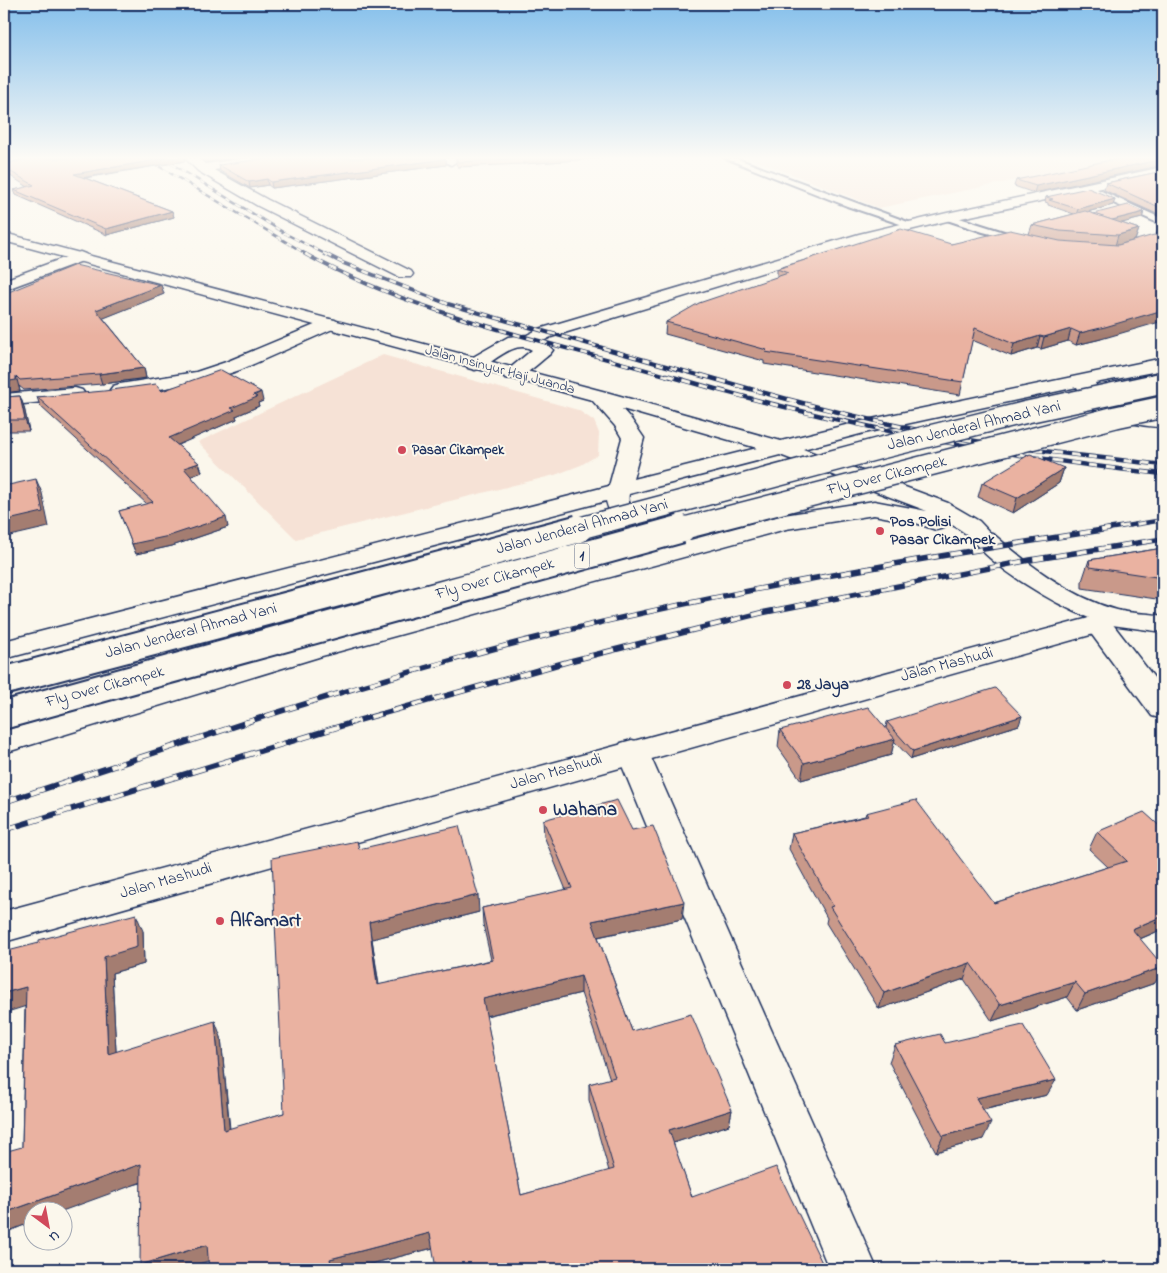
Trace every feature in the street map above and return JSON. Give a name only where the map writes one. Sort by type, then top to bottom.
[{"type":"main road","points":[[292,217],[405,274]]},
{"type":"main road","points":[[475,364],[514,341],[530,340],[545,333],[864,237],[942,217]]},
{"type":"main road","name":"Jalan Insinyur Haji Juanda","points":[[4,237],[599,396],[781,448],[940,508],[971,526],[1012,564],[1046,588],[1102,620]]},
{"type":"main road","points":[[4,285],[80,257]]},
{"type":"main road","points":[[4,400],[93,393],[198,377],[233,366],[329,324]]},
{"type":"main road","points":[[512,374],[544,350],[530,340]]},
{"type":"main road","points":[[4,650],[882,422],[1163,364]]},
{"type":"main road","points":[[1084,380],[1096,402],[1130,417],[1155,422],[1163,421]]},
{"type":"main road","name":"Jalan Jenderal Ahmad Yani","points":[[4,681],[872,451],[1027,412],[1163,383]]},
{"type":"main road","points":[[599,396],[624,423],[633,438],[617,498],[620,510],[637,528],[651,535],[685,543],[703,544]]},
{"type":"main road","name":"Fly Over Cikampek","points":[[4,715],[645,538],[1116,417],[1163,407]]},
{"type":"main road","points":[[4,742],[312,650],[784,522],[881,485]]},
{"type":"main road","points":[[784,522],[874,508],[922,517],[959,534],[983,538]]},
{"type":"main road","points":[[1102,620],[1163,624]]},
{"type":"main road","points":[[1102,620],[1163,709]]},
{"type":"main road","name":"Jalan Mashudi","points":[[4,927],[1102,620]]},
{"type":"main road","points":[[632,751],[854,1269]]},
{"type":"lane","points":[[890,217],[912,225]]},
{"type":"lane","points":[[951,217],[986,230],[1013,236],[1030,236]]},
{"type":"lane","points":[[1154,217],[1161,221],[1163,225]]},
{"type":"lane","points":[[1133,246],[1161,238],[1163,232]]},
{"type":"shaded area","name":"Pasar Cikampek","points":[[383,355],[578,410],[594,421],[599,433],[598,455],[581,465],[555,475],[296,539],[198,442]]},
{"type":"building","points":[[79,217],[149,217],[106,229]]},
{"type":"building","points":[[1061,217],[1104,217],[1139,229],[1118,235],[1060,231],[1032,225]]},
{"type":"building","points":[[1104,217],[1122,217],[1112,220]]},
{"type":"building","points":[[901,229],[951,244],[1010,230],[1060,241],[1118,245],[1154,235],[1163,238],[1163,310],[1080,333],[1071,329],[1014,344],[975,328],[963,382],[765,352],[767,350],[666,322],[699,303],[788,273],[777,269]]},
{"type":"building","points":[[75,265],[161,285],[96,310],[144,368],[99,374],[20,380],[16,376],[16,380],[4,382],[4,295]]},
{"type":"building","points":[[221,370],[261,392],[253,395],[257,397],[231,408],[235,410],[169,438],[199,463],[184,468],[226,517],[169,536],[132,544],[119,511],[153,502],[37,397],[156,384],[162,391]]},
{"type":"building","points":[[20,396],[25,420],[4,420],[4,397]]},
{"type":"building","points":[[1030,454],[1064,468],[1017,498],[982,483]]},
{"type":"building","points":[[36,479],[43,512],[4,521],[4,486]]},
{"type":"building","points":[[1163,548],[1163,578],[1090,567],[1089,560]]},
{"type":"building","points":[[995,688],[1022,716],[913,751],[887,722]]},
{"type":"building","points":[[868,707],[895,739],[804,763],[780,730]]},
{"type":"building","points":[[617,800],[632,830],[653,826],[684,902],[592,921],[632,1031],[691,1014],[732,1110],[669,1130],[692,1197],[776,1167],[825,1269],[436,1269],[430,1233],[330,1259],[332,1269],[209,1269],[207,1245],[140,1265],[141,1164],[40,1200],[22,1200],[22,1207],[4,1213],[4,1152],[22,1147],[26,987],[4,993],[4,952],[39,943],[39,940],[136,914],[137,947],[104,957],[108,1054],[215,1021],[224,1130],[284,1113],[272,858],[357,841],[359,849],[459,826],[478,895],[369,922],[377,985],[493,960],[482,908],[572,888],[543,820]],"holes":[[[581,976],[615,1077],[589,1084],[614,1169],[521,1195],[483,999]]]},
{"type":"building","points":[[916,800],[994,903],[1127,861],[1097,832],[1144,812],[1163,829],[1163,916],[1132,929],[1163,967],[1085,994],[1075,982],[1000,1005],[970,963],[884,993],[830,907],[833,906],[792,833],[868,816],[866,813]]},
{"type":"building","points":[[1023,1025],[1056,1080],[976,1098],[991,1123],[943,1136],[895,1045],[940,1034],[945,1043]]},
{"type":"railway","points":[[245,217],[308,255]]},
{"type":"railway","points":[[259,217],[327,255]]},
{"type":"railway","points":[[305,254],[348,276],[438,311],[531,339],[671,377]]},
{"type":"railway","points":[[327,255],[448,304],[705,377]]},
{"type":"railway","points":[[666,375],[789,408],[912,436],[1037,458],[1163,474]]},
{"type":"railway","points":[[701,375],[846,414],[956,438],[1035,450],[1163,465]]},
{"type":"railway","points":[[1101,530],[1163,520]]},
{"type":"railway","points":[[244,723],[433,665],[617,619],[827,576],[1109,529]]},
{"type":"railway","points":[[349,723],[570,661],[761,613],[1030,560],[1163,539]]},
{"type":"railway","points":[[4,802],[248,722]]},
{"type":"railway","points":[[4,830],[354,722]]},
{"type":"place","name":"Pasar Cikampek","points":[[402,450]]},
{"type":"place","name":"Pos Polisi Pasar Cikampek","points":[[880,531]]},
{"type":"place","name":"28 Jaya","points":[[787,685]]},
{"type":"place","name":"Wahana","points":[[543,810]]},
{"type":"place","name":"Alfamart","points":[[220,921]]}]
